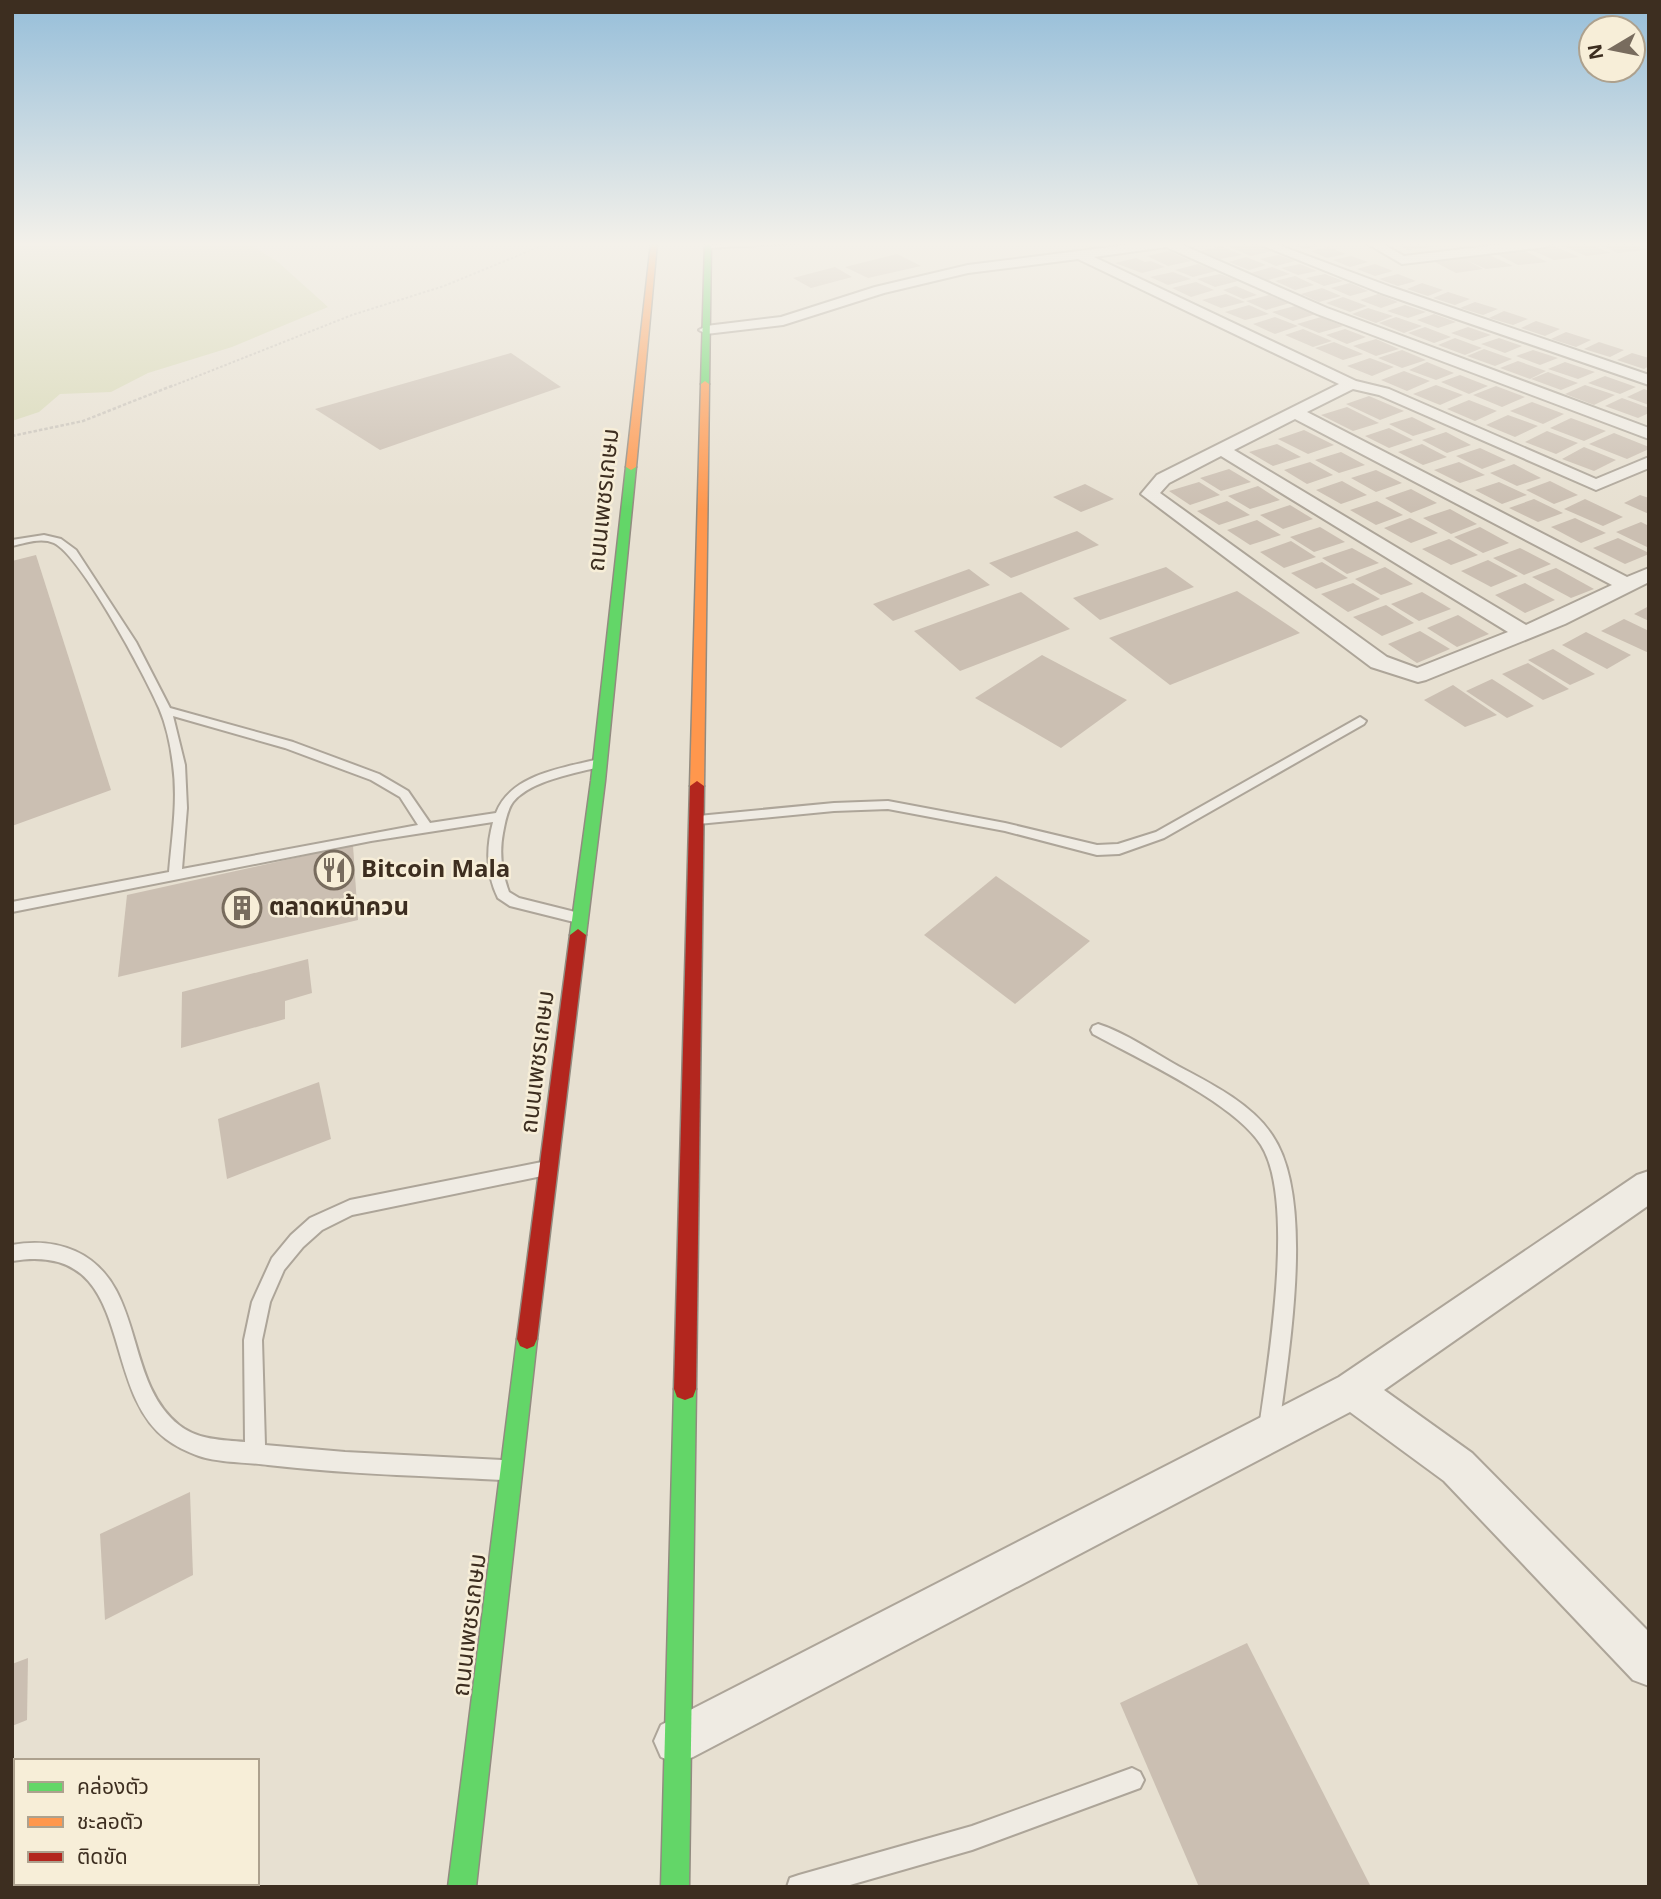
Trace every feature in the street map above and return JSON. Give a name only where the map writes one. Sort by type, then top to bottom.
[{"type":"highway","name":"ถนนเพชรเกษม","points":[[462,1887],[547,1168],[600,763],[645,332]]},
{"type":"highway","points":[[675,1887],[706,332]]},
{"type":"street","points":[[1241,332],[1351,384],[1384,392],[1596,485],[1649,462]]},
{"type":"street","points":[[1377,332],[1649,434]]},
{"type":"street","points":[[1508,332],[1649,380]]},
{"type":"street","points":[[1351,384],[1163,479],[1150,494],[1379,662],[1418,675],[1558,620],[1649,574]]},
{"type":"street","points":[[1294,412],[1629,586]]},
{"type":"street","points":[[1222,450],[1523,632]]},
{"type":"street","points":[[677,1741],[1352,1390],[1649,1186]]},
{"type":"street","points":[[1352,1390],[1458,1467],[1649,1664]]},
{"type":"lane","points":[[12,543],[52,538],[60,540],[73,552],[131,642],[166,710],[179,765],[181,808],[175,875]]},
{"type":"lane","points":[[166,710],[289,746],[375,776],[404,794],[427,828]]},
{"type":"lane","points":[[698,820],[888,804],[992,824],[1097,850],[1119,849],[1160,835],[1360,721]]},
{"type":"lane","points":[[580,919],[515,902],[503,895],[494,871],[494,842],[500,816],[508,801],[519,790],[544,779],[600,763]]},
{"type":"lane","points":[[12,907],[500,816]]},
{"type":"lane","points":[[1098,1030],[1218,1098],[1242,1115],[1266,1139],[1276,1157],[1282,1184],[1286,1260],[1283,1325],[1269,1431]]},
{"type":"lane","points":[[255,1453],[253,1340],[265,1293],[278,1264],[297,1241],[316,1224],[351,1208],[547,1168]]},
{"type":"lane","points":[[12,1253],[29,1249],[68,1254],[101,1281],[110,1291],[120,1314],[130,1358],[150,1405],[170,1430],[199,1446],[276,1457],[510,1471]]},
{"type":"lane","points":[[799,1887],[972,1839],[1132,1780]]},
{"type":"path","points":[[12,436],[83,421],[310,332]]},
{"type":"green space","points":[[12,332],[269,332],[232,347],[148,373],[111,392],[60,394],[39,412],[12,421]]},
{"type":"building","points":[[1309,332],[1332,341],[1313,347],[1285,335]]},
{"type":"building","points":[[1352,332],[1366,337],[1347,344],[1326,335]]},
{"type":"building","points":[[1437,332],[1451,337],[1434,343],[1408,333]]},
{"type":"building","points":[[1481,332],[1491,335],[1473,341],[1451,333]]},
{"type":"building","points":[[1532,332],[1554,332],[1545,336]]},
{"type":"building","points":[[1566,332],[1591,340],[1576,347],[1551,339]]},
{"type":"building","points":[[1455,338],[1482,348],[1465,355],[1438,345]]},
{"type":"building","points":[[1499,338],[1522,346],[1505,353],[1481,344]]},
{"type":"building","points":[[1376,339],[1399,349],[1376,356],[1353,346]]},
{"type":"building","points":[[1334,342],[1363,354],[1343,360],[1315,348]]},
{"type":"building","points":[[1599,342],[1624,350],[1610,357],[1584,349]]},
{"type":"building","points":[[1484,349],[1512,359],[1495,366],[1467,356]]},
{"type":"building","points":[[1402,350],[1426,360],[1402,368],[1378,358]]},
{"type":"building","points":[[1533,350],[1558,358],[1540,365],[1516,356]]},
{"type":"building","points":[[511,353],[561,387],[380,450],[315,409]]},
{"type":"building","points":[[1632,353],[1649,358],[1649,366],[1644,369],[1617,360]]},
{"type":"building","points":[[1370,358],[1394,367],[1372,376],[1347,366]]},
{"type":"building","points":[[1518,361],[1546,371],[1530,379],[1500,368]]},
{"type":"building","points":[[1427,362],[1454,373],[1436,380],[1409,370]]},
{"type":"building","points":[[1565,362],[1595,372],[1578,379],[1548,369]]},
{"type":"building","points":[[1404,371],[1430,381],[1407,391],[1381,380]]},
{"type":"building","points":[[1548,372],[1578,383],[1561,390],[1531,379]]},
{"type":"building","points":[[1460,375],[1488,386],[1469,394],[1441,382]]},
{"type":"building","points":[[1605,376],[1636,387],[1620,394],[1588,383]]},
{"type":"building","points":[[1436,385],[1463,395],[1440,405],[1413,394]]},
{"type":"building","points":[[1585,385],[1615,395],[1594,405],[1565,394]]},
{"type":"building","points":[[1496,386],[1525,397],[1502,407],[1473,395]]},
{"type":"building","points":[[1644,389],[1649,391],[1649,405],[1627,397]]},
{"type":"building","points":[[1369,396],[1404,411],[1380,420],[1346,404]]},
{"type":"building","points":[[1622,398],[1649,408],[1649,413],[1638,418],[1605,406]]},
{"type":"building","points":[[1469,400],[1497,411],[1475,421],[1447,409]]},
{"type":"building","points":[[1532,402],[1564,414],[1543,424],[1510,411]]},
{"type":"building","points":[[1347,407],[1379,423],[1353,431],[1321,415]]},
{"type":"building","points":[[1508,415],[1538,426],[1515,437],[1486,425]]},
{"type":"building","points":[[1412,417],[1436,429],[1413,436],[1389,424]]},
{"type":"building","points":[[1571,418],[1606,431],[1584,441],[1550,428]]},
{"type":"building","points":[[1389,428],[1413,440],[1389,448],[1365,436]]},
{"type":"building","points":[[1304,430],[1334,445],[1308,454],[1278,439]]},
{"type":"building","points":[[1547,431],[1578,443],[1556,454],[1525,442]]},
{"type":"building","points":[[1446,432],[1471,445],[1447,453],[1422,440]]},
{"type":"building","points":[[1614,433],[1649,449],[1627,459],[1589,444]]},
{"type":"building","points":[[1277,444],[1301,457],[1273,466],[1249,452]]},
{"type":"building","points":[[1422,444],[1447,457],[1423,465],[1398,452]]},
{"type":"building","points":[[1584,447],[1616,460],[1594,471],[1562,459]]},
{"type":"building","points":[[1480,448],[1506,460],[1482,469],[1456,456]]},
{"type":"building","points":[[1341,452],[1365,465],[1339,473],[1315,460]]},
{"type":"building","points":[[1310,462],[1333,475],[1307,484],[1284,470]]},
{"type":"building","points":[[1459,462],[1485,475],[1460,483],[1434,470]]},
{"type":"building","points":[[1514,464],[1541,478],[1517,486],[1490,473]]},
{"type":"building","points":[[1229,469],[1251,482],[1221,491],[1200,478]]},
{"type":"building","points":[[1376,470],[1402,483],[1376,492],[1351,478]]},
{"type":"building","points":[[1342,481],[1367,495],[1341,504],[1316,490]]},
{"type":"building","points":[[1550,481],[1578,495],[1554,504],[1526,490]]},
{"type":"building","points":[[1199,482],[1220,495],[1190,505],[1169,491]]},
{"type":"building","points":[[1499,482],[1527,495],[1502,504],[1475,490]]},
{"type":"building","points":[[1085,484],[1114,499],[1081,512],[1053,497]]},
{"type":"building","points":[[1258,486],[1280,500],[1250,509],[1228,496]]},
{"type":"building","points":[[1411,489],[1437,503],[1411,513],[1385,498]]},
{"type":"building","points":[[1640,495],[1649,498],[1649,514],[1624,503]]},
{"type":"building","points":[[1534,499],[1563,513],[1538,522],[1509,508]]},
{"type":"building","points":[[1585,499],[1623,517],[1603,526],[1564,509]]},
{"type":"building","points":[[1227,501],[1250,515],[1219,525],[1197,511]]},
{"type":"building","points":[[1377,501],[1403,515],[1376,525],[1350,510]]},
{"type":"building","points":[[1290,505],[1313,519],[1283,529],[1260,515]]},
{"type":"building","points":[[1450,509],[1477,524],[1451,534],[1423,518]]},
{"type":"building","points":[[1410,518],[1438,533],[1411,543],[1384,528]]},
{"type":"building","points":[[1575,518],[1606,533],[1581,543],[1551,527]]},
{"type":"building","points":[[1257,520],[1281,535],[1250,545],[1227,530]]},
{"type":"building","points":[[1641,522],[1649,526],[1649,548],[1616,532]]},
{"type":"building","points":[[1320,527],[1345,542],[1314,552],[1290,537]]},
{"type":"building","points":[[1480,527],[1509,543],[1483,553],[1454,537]]},
{"type":"building","points":[[1077,531],[1099,545],[1011,578],[989,563]]},
{"type":"building","points":[[1618,538],[1649,554],[1625,564],[1593,548]]},
{"type":"building","points":[[1449,539],[1478,555],[1451,565],[1422,549]]},
{"type":"building","points":[[1291,541],[1316,557],[1284,568],[1260,552]]},
{"type":"building","points":[[1352,548],[1379,563],[1347,574],[1322,558]]},
{"type":"building","points":[[1520,548],[1551,564],[1524,575],[1493,558]]},
{"type":"building","points":[[36,555],[111,790],[12,826],[12,561]]},
{"type":"building","points":[[1488,560],[1518,576],[1491,587],[1461,571]]},
{"type":"building","points":[[1322,562],[1348,578],[1316,589],[1291,573]]},
{"type":"building","points":[[1166,567],[1194,587],[1100,620],[1073,598]]},
{"type":"building","points":[[1385,567],[1413,584],[1381,595],[1355,579]]},
{"type":"building","points":[[1556,568],[1594,589],[1571,598],[1532,577]]},
{"type":"building","points":[[969,569],[990,585],[893,621],[873,604]]},
{"type":"building","points":[[1353,583],[1380,599],[1348,612],[1321,594]]},
{"type":"building","points":[[1525,583],[1555,600],[1525,613],[1495,595]]},
{"type":"building","points":[[1237,591],[1300,633],[1170,685],[1109,638]]},
{"type":"building","points":[[1021,592],[1070,629],[960,671],[914,631]]},
{"type":"building","points":[[1422,592],[1451,609],[1419,621],[1391,604]]},
{"type":"building","points":[[1386,605],[1414,623],[1382,636],[1353,617]]},
{"type":"building","points":[[1649,606],[1649,621],[1634,614]]},
{"type":"building","points":[[1458,615],[1489,634],[1457,647],[1427,628]]},
{"type":"building","points":[[1624,619],[1649,631],[1649,653],[1601,631]]},
{"type":"building","points":[[1420,631],[1450,649],[1417,663],[1388,644]]},
{"type":"building","points":[[1586,632],[1631,655],[1607,669],[1562,645]]},
{"type":"building","points":[[1553,649],[1595,674],[1570,685],[1528,660]]},
{"type":"building","points":[[1042,655],[1127,700],[1061,748],[975,698]]},
{"type":"building","points":[[1528,663],[1569,689],[1543,700],[1502,674]]},
{"type":"building","points":[[1492,679],[1534,706],[1507,718],[1466,691]]},
{"type":"building","points":[[1453,685],[1497,715],[1465,727],[1424,700]]},
{"type":"building","name":"ตลาดหน้าควน","points":[[353,845],[358,920],[118,977],[127,895]]},
{"type":"building","points":[[996,876],[1090,941],[1015,1004],[924,935]]},
{"type":"building","points":[[308,959],[312,993],[285,1001],[285,1019],[181,1048],[182,992]]},
{"type":"building","points":[[319,1082],[331,1139],[227,1179],[218,1119]]},
{"type":"building","points":[[190,1492],[193,1575],[105,1620],[100,1534]]},
{"type":"building","points":[[1247,1643],[1371,1887],[1199,1887],[1120,1703]]},
{"type":"building","points":[[28,1658],[27,1720],[12,1726],[12,1664]]},
{"type":"traffic: fast","points":[[705,384],[706,332]]},
{"type":"traffic: fast","points":[[578,935],[598,781],[631,467]]},
{"type":"traffic: fast","points":[[462,1887],[527,1339]]},
{"type":"traffic: fast","points":[[675,1887],[685,1389]]},
{"type":"traffic: slow","points":[[631,467],[645,332]]},
{"type":"traffic: slow","points":[[697,786],[705,384]]},
{"type":"traffic: jam","points":[[685,1389],[697,786]]},
{"type":"traffic: jam","points":[[527,1339],[578,935]]},
{"type":"place","name":"Bitcoin Mala","points":[[334,870]]},
{"type":"place","name":"ตลาดหน้าควน","points":[[242,908]]}]
